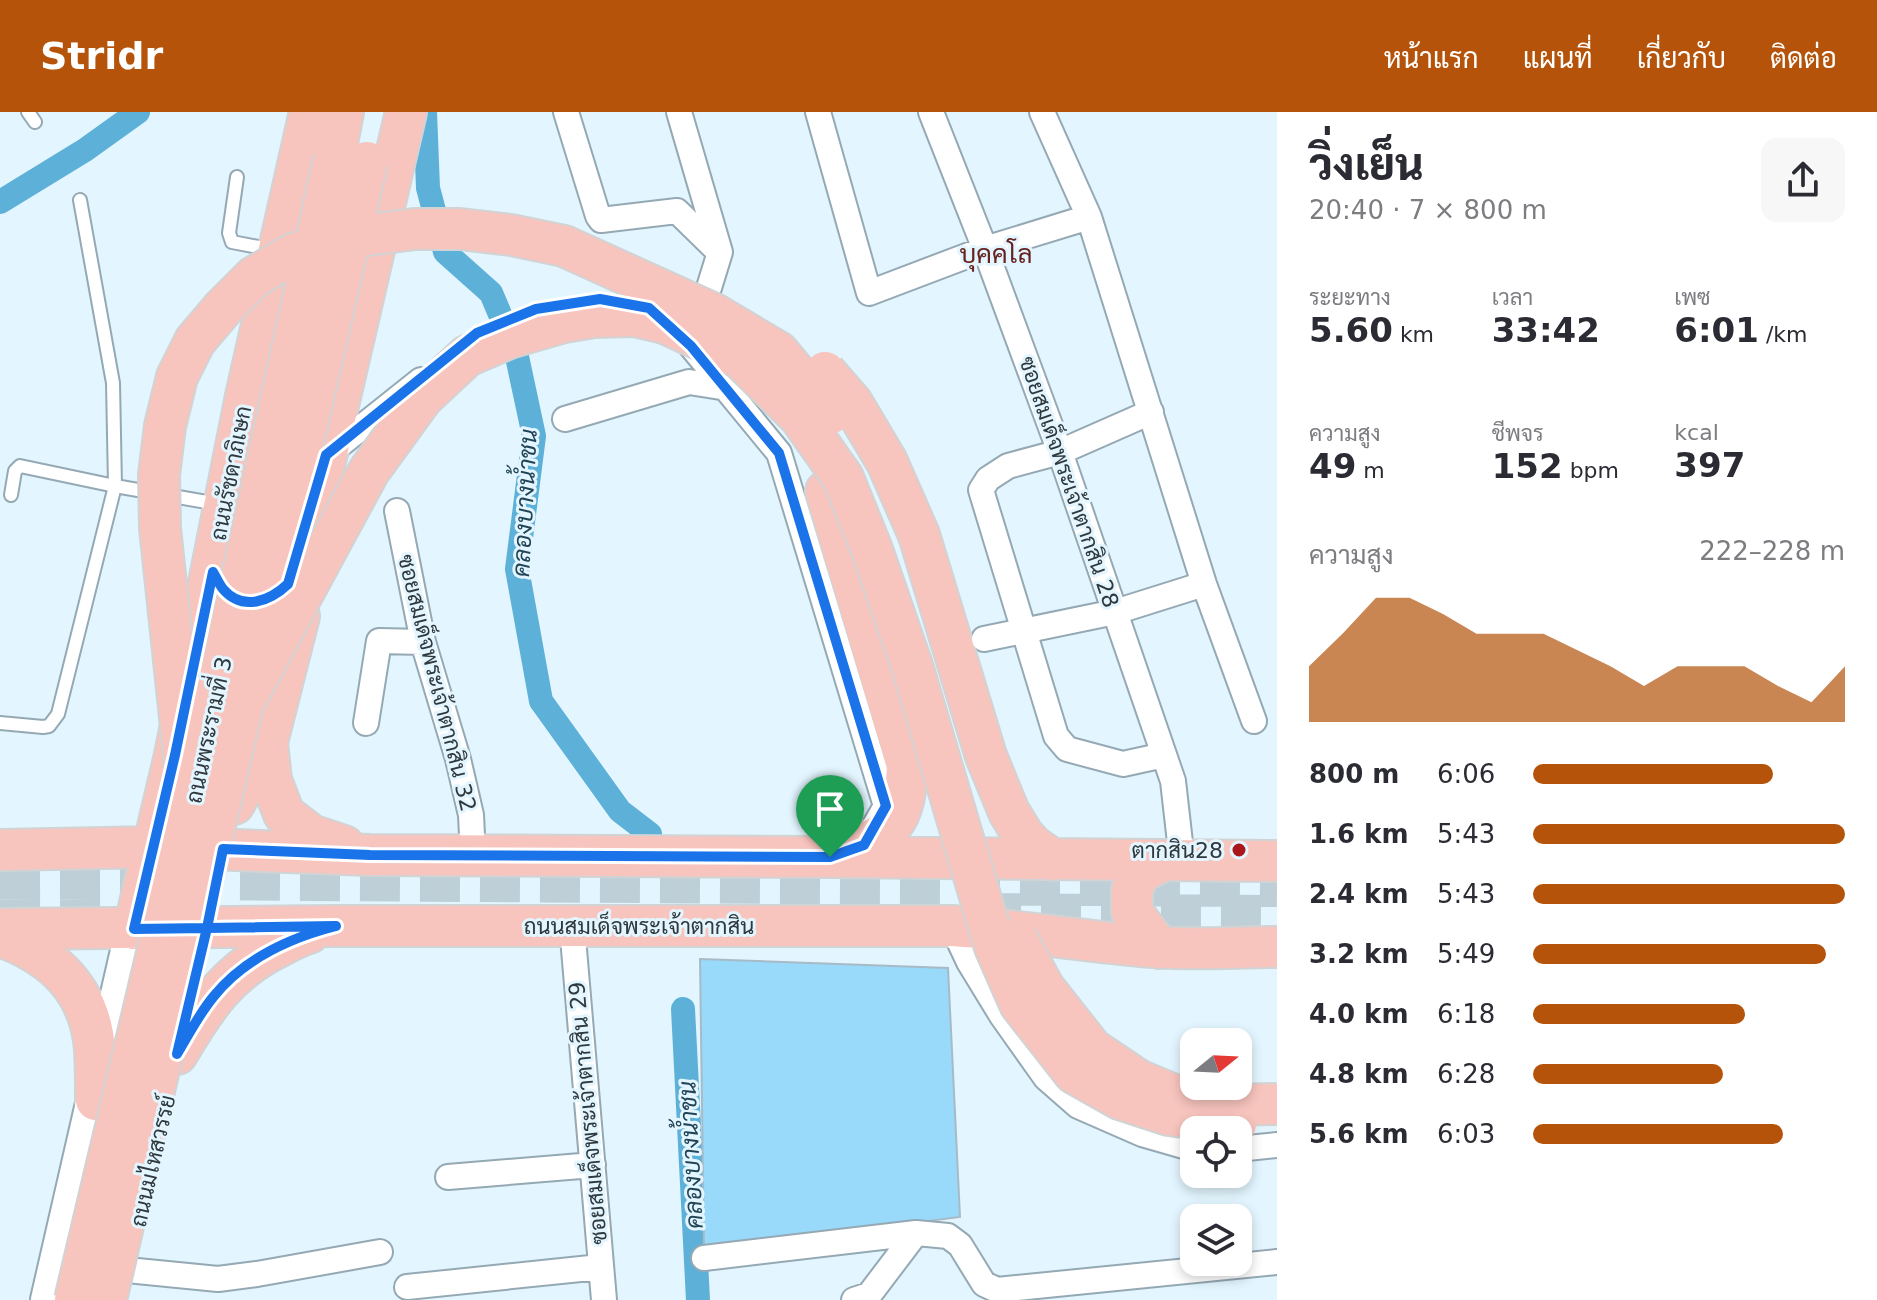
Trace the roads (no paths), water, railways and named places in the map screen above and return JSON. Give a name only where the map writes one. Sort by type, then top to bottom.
[{"type":"main road","name":"ถนนรัชดาภิเษก","points":[[134,929],[175,755],[246,396],[310,112]]},
{"type":"main road","points":[[343,112],[350,160]]},
{"type":"main road","points":[[350,160],[378,112]]},
{"type":"main road","points":[[234,804],[267,742],[312,565],[324,463],[406,112]]},
{"type":"main road","name":"ถนนพระรามที่ 3","points":[[118,1290],[244,702],[278,591],[350,160]]},
{"type":"main road","name":"ถนนพระรามที่ 3","points":[[75,1300],[350,160]]},
{"type":"main road","points":[[189,818],[185,749],[160,528],[159,475],[165,426],[177,377],[195,341],[223,308],[254,277],[293,254],[367,235],[415,229],[460,229],[636,258],[737,304],[802,346],[852,403],[887,462],[919,535],[986,756],[1009,812],[1033,846],[1053,860]]},
{"type":"main road","points":[[564,246],[714,314],[778,352],[823,405],[866,465],[925,644],[1013,931],[1044,988],[1092,1049],[1138,1080],[1174,1095],[1230,1105],[1277,1104]]},
{"type":"main road","points":[[244,702],[369,471],[422,398],[467,356],[509,338],[564,322],[594,317],[635,316],[665,323],[740,358],[800,417],[843,478],[872,550],[913,669],[995,947],[1020,1004],[1074,1073],[1120,1099],[1180,1118]]},
{"type":"main road","points":[[594,317],[673,347],[729,376],[784,430],[826,491],[907,765],[906,793],[899,816],[881,835],[847,851]]},
{"type":"main road","points":[[207,928],[278,591],[324,463]]},
{"type":"main road","points":[[213,572],[225,591],[240,600],[260,602],[278,591]]},
{"type":"main road","points":[[267,742],[271,780],[284,814],[311,835],[370,855]]},
{"type":"main road","points":[[46,850],[106,831],[135,815],[156,791],[175,755]]},
{"type":"main road","points":[[0,850],[154,847],[473,856],[847,851],[1053,860],[1277,861]]},
{"type":"main road","points":[[1159,948],[1132,912],[1132,890],[1139,873],[1173,860]]},
{"type":"main road","points":[[177,1054],[214,996],[253,960],[303,935],[336,926]]},
{"type":"main road","name":"ถนนสมเด็จพระเจ้าตากสิน","points":[[0,929],[952,926],[1159,948],[1277,947]]},
{"type":"main road","name":"ถนนมไหสวรรย์","points":[[118,1290],[207,928]]},
{"type":"main road","points":[[49,1300],[134,929]]},
{"type":"main road","points":[[0,936],[25,945],[51,962],[71,982],[86,1008],[95,1047],[96,1100]]},
{"type":"main road","points":[[1252,1131],[1277,1122]]},
{"type":"street","points":[[566,112],[601,220],[677,211],[720,252]]},
{"type":"street","points":[[679,112],[720,252],[691,346]]},
{"type":"street","points":[[818,112],[869,293],[985,249],[1089,217]]},
{"type":"street","name":"ซอยสมเด็จพระเจ้าตากสิน 28","points":[[931,112],[1060,452],[1173,781],[1173,860]]},
{"type":"street","points":[[1042,112],[1089,217],[1204,584],[1254,721]]},
{"type":"street","points":[[324,463],[477,333],[536,309],[600,299],[649,308],[706,300]]},
{"type":"street","points":[[649,308],[691,346],[779,453],[886,806],[847,851]]},
{"type":"street","points":[[565,419],[689,382],[727,388]]},
{"type":"street","points":[[1151,412],[1060,452],[1008,466],[988,479],[981,490],[1056,736],[1067,749],[1123,764],[1164,755]]},
{"type":"street","name":"ซอยสมเด็จพระเจ้าตากสิน 32","points":[[397,511],[423,642],[471,815],[473,856]]},
{"type":"street","points":[[984,639],[1115,612],[1204,584]]},
{"type":"street","points":[[366,723],[379,641],[423,642]]},
{"type":"street","name":"ซอยสมเด็จพระเจ้าตากสิน 29","points":[[572,926],[604,1300]]},
{"type":"street","points":[[952,926],[969,962],[1002,1016],[1046,1078],[1078,1106],[1142,1134],[1180,1145]]},
{"type":"street","points":[[1252,1139],[1277,1145]]},
{"type":"street","points":[[448,1177],[593,1165]]},
{"type":"street","points":[[704,1258],[916,1233],[948,1236],[960,1245],[984,1284],[997,1290],[1277,1262]]},
{"type":"street","points":[[854,1300],[869,1295],[916,1233]]},
{"type":"street","points":[[118,1290],[257,1274],[380,1252]]},
{"type":"street","points":[[407,1287],[600,1267]]},
{"type":"lane","points":[[237,177],[229,233],[232,242],[279,251]]},
{"type":"lane","points":[[0,723],[43,727],[49,726],[58,714],[115,486],[113,383],[80,200]]},
{"type":"lane","points":[[11,495],[15,471],[20,466],[226,505]]},
{"type":"waterway","name":"คลองบางน้ำชน","points":[[0,202],[85,150],[138,112]]},
{"type":"waterway","name":"คลองบางน้ำชน","points":[[425,112],[428,188],[445,252],[491,293],[516,352],[534,436],[517,569],[541,701],[620,811],[650,834]]},
{"type":"waterway","name":"คลองบางน้ำชน","points":[[683,1009],[698,1300]]},
{"type":"tunnel","points":[[0,879],[1277,887]]},
{"type":"tunnel","points":[[0,907],[165,908]]},
{"type":"tunnel","points":[[981,913],[1277,915]]},
{"type":"place","name":"ตากสิน28","points":[[1239,850]]},
{"type":"district","name":"บุคคโล","points":[[996,254]]}]
